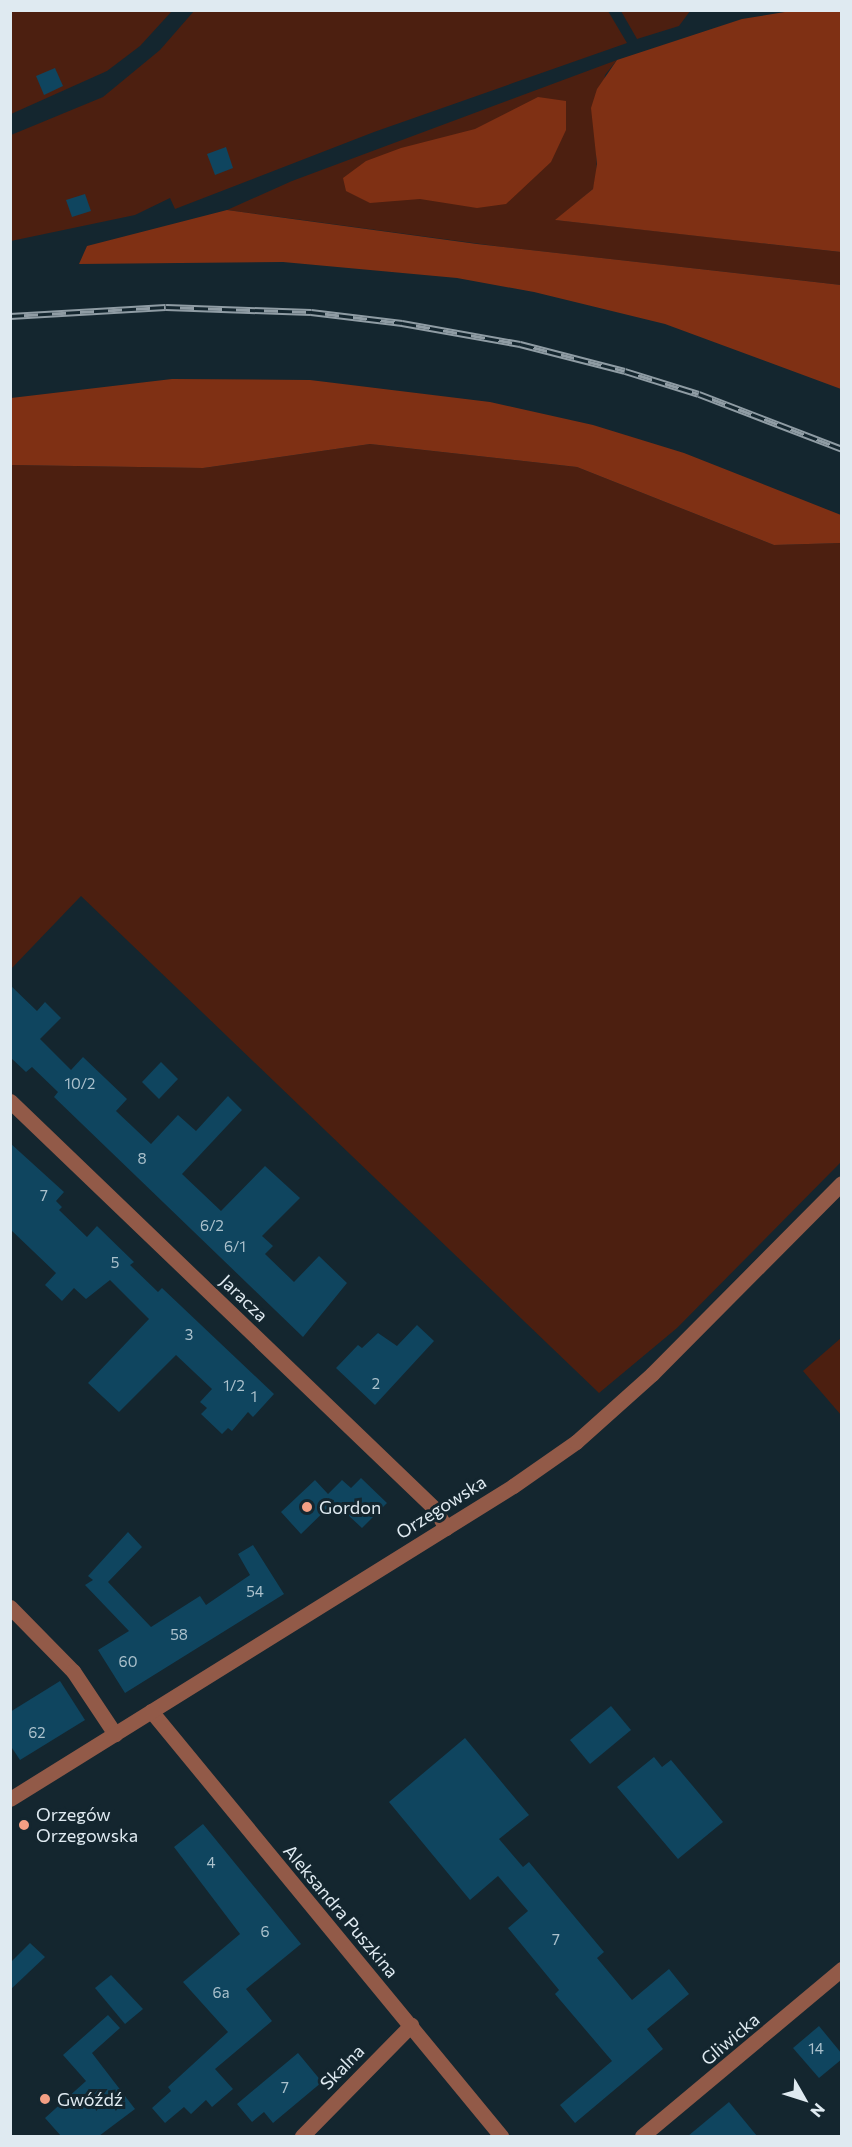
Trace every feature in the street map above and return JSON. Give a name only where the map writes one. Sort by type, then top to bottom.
[{"type":"street","name":"Jaracza","points":[[10,1101],[435,1509],[446,1528]]},
{"type":"street","name":"Orzegowska","points":[[10,1799],[446,1528],[576,1442],[615,1409],[842,1183]]},
{"type":"street","points":[[10,1607],[73,1671],[115,1734]]},
{"type":"street","name":"Aleksandra Puszkina","points":[[151,1711],[501,2136]]},
{"type":"street","name":"Gliwicka","points":[[642,2136],[842,1969]]},
{"type":"street","name":"Skalna","points":[[302,2136],[411,2025]]},
{"type":"shaded area","points":[[797,10],[841,11],[841,252],[555,220],[593,189],[597,164],[591,108],[597,89],[617,60],[742,19]]},
{"type":"shaded area","points":[[11,11],[172,11],[140,46],[107,71],[11,114]]},
{"type":"shaded area","points":[[194,11],[608,11],[627,43],[374,132],[175,209],[170,198],[135,215],[11,241],[11,135],[103,97],[160,50]]},
{"type":"shaded area","points":[[621,11],[690,11],[679,26],[637,39]]},
{"type":"shaded area","points":[[617,60],[605,75],[596,151],[597,176],[593,189],[556,220],[841,252],[841,285],[503,247],[227,210],[292,181]]},
{"type":"shaded area","points":[[538,97],[566,101],[566,130],[551,162],[506,204],[477,208],[420,199],[370,203],[346,191],[343,178],[366,161],[401,148],[475,129]]},
{"type":"shaded area","points":[[227,210],[477,244],[841,285],[841,389],[665,324],[534,292],[457,278],[283,262],[79,264],[87,246]]},
{"type":"shaded area","points":[[172,379],[310,380],[490,402],[593,425],[684,453],[841,515],[841,543],[774,545],[577,467],[370,444],[203,468],[11,465],[11,398]]},
{"type":"shaded area","points":[[370,444],[577,467],[774,545],[841,543],[841,1162],[677,1328],[599,1393],[81,896],[11,969],[11,465],[203,468]]},
{"type":"shaded area","points":[[841,1338],[841,1415],[803,1371]]},
{"type":"building","points":[[55,68],[63,86],[44,95],[36,76]]},
{"type":"building","points":[[226,147],[233,168],[215,175],[207,154]]},
{"type":"building","points":[[85,194],[91,211],[72,217],[66,200]]},
{"type":"building","points":[[10,985],[37,1011],[45,1002],[61,1018],[40,1039],[71,1070],[83,1057],[127,1099],[116,1111],[151,1144],[178,1115],[196,1131],[228,1096],[242,1110],[182,1174],[221,1211],[265,1166],[300,1198],[262,1236],[273,1246],[265,1254],[294,1282],[319,1256],[347,1283],[303,1337],[54,1097],[58,1092],[32,1067],[26,1072],[10,1057]]},
{"type":"building","points":[[161,1062],[178,1079],[159,1099],[142,1082]]},
{"type":"building","points":[[10,1143],[64,1192],[56,1201],[62,1207],[59,1210],[87,1237],[97,1226],[134,1262],[130,1265],[158,1292],[162,1288],[274,1394],[253,1417],[248,1412],[232,1431],[228,1428],[222,1434],[201,1414],[207,1408],[200,1402],[212,1389],[176,1355],[119,1412],[88,1383],[149,1319],[110,1280],[86,1299],[74,1288],[62,1301],[45,1285],[56,1273],[10,1229]]},
{"type":"building","points":[[417,1325],[434,1341],[375,1405],[336,1368],[358,1345],[362,1348],[378,1333],[397,1346]]},
{"type":"building","points":[[361,1478],[387,1503],[362,1528],[334,1502],[301,1534],[281,1512],[315,1480],[328,1494],[342,1480],[351,1488]]},
{"type":"building","points":[[128,1532],[142,1547],[108,1582],[151,1627],[200,1596],[206,1605],[250,1575],[238,1554],[253,1545],[284,1594],[125,1693],[98,1650],[129,1631],[85,1585],[93,1580],[88,1576]]},
{"type":"building","points":[[60,1681],[85,1720],[20,1760],[10,1745],[10,1712]]},
{"type":"building","points":[[611,1706],[631,1730],[590,1764],[570,1740]]},
{"type":"building","points":[[465,1738],[529,1815],[499,1839],[523,1867],[529,1862],[604,1952],[597,1958],[632,2000],[669,1969],[689,1994],[647,2029],[663,2049],[575,2123],[560,2105],[612,2061],[555,1994],[559,1990],[508,1928],[528,1911],[498,1876],[470,1900],[389,1802]]},
{"type":"building","points":[[654,1757],[662,1767],[671,1760],[723,1822],[678,1859],[617,1787]]},
{"type":"building","points":[[203,1824],[301,1944],[246,1989],[272,2021],[215,2069],[233,2089],[212,2107],[206,2100],[191,2114],[184,2107],[165,2123],[152,2108],[171,2091],[168,2087],[228,2032],[183,1982],[240,1934],[174,1847]]},
{"type":"building","points":[[30,1943],[45,1957],[10,1990],[10,1963]]},
{"type":"building","points":[[111,1975],[143,2009],[125,2024],[95,1988]]},
{"type":"building","points":[[108,2015],[120,2028],[92,2053],[135,2109],[99,2136],[61,2136],[45,2118],[86,2081],[63,2055]]},
{"type":"building","points":[[819,2026],[842,2054],[842,2059],[819,2078],[793,2048]]},
{"type":"building","points":[[298,2053],[322,2082],[273,2123],[264,2112],[252,2122],[237,2104]]},
{"type":"building","points":[[729,2102],[757,2136],[688,2136]]},
{"type":"railway","points":[[10,316],[166,307],[311,312],[402,323],[520,344],[625,371],[699,394],[842,449]]},
{"type":"place","name":"Gordon","points":[[307,1507]]},
{"type":"place","name":"Orzegów Orzegowska","points":[[24,1825]]},
{"type":"place","name":"Gwóźdź","points":[[45,2099]]}]
